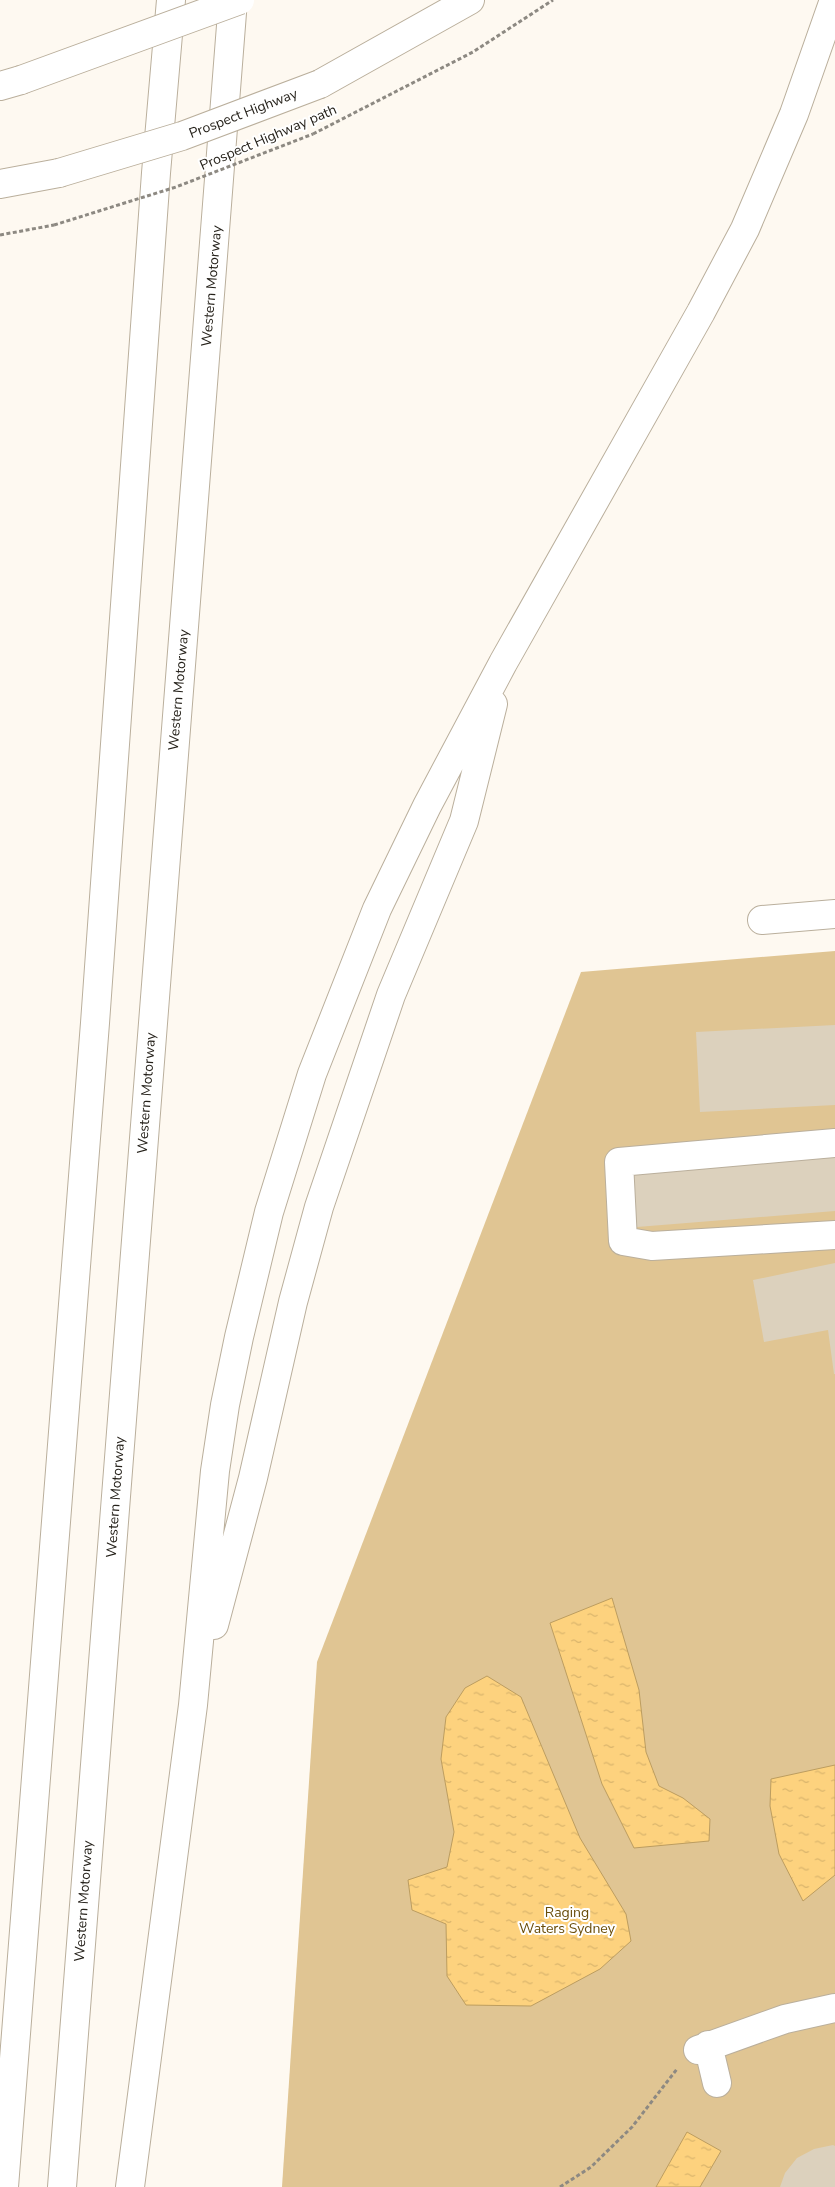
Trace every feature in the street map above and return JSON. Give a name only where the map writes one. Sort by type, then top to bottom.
[{"type":"main road","points":[[4,2187],[171,0]]},
{"type":"main road","name":"Western Motorway","points":[[62,2187],[233,0]]},
{"type":"main road","points":[[11,83],[240,0]]},
{"type":"main road","name":"Prospect Highway","points":[[0,184],[59,173],[182,136],[320,84],[470,0]]},
{"type":"main road","points":[[130,2187],[193,1705],[215,1471],[225,1404],[269,1212],[312,1074],[377,909],[427,806],[503,664],[701,312],[745,229],[794,114],[834,0]]},
{"type":"main road","points":[[193,1705],[253,1478],[292,1302],[319,1207],[391,995],[464,821],[503,664]]},
{"type":"main road","points":[[762,920],[835,914]]},
{"type":"main road","points":[[835,1142],[619,1162],[623,1241],[652,1246],[835,1235]]},
{"type":"main road","points":[[717,2083],[703,2048],[785,2018],[835,2008]]},
{"type":"path","name":"Prospect Highway path","points":[[0,235],[54,224],[176,187],[313,134],[472,52],[553,0]]},
{"type":"path","points":[[560,2187],[591,2167],[632,2127],[680,2065],[703,2048]]},
{"type":"green space","name":"Raging Waters Sydney","points":[[835,951],[835,2187],[282,2187],[317,1662],[581,972]]},
{"type":"water","points":[[612,1598],[639,1690],[646,1752],[659,1786],[683,1798],[710,1819],[709,1841],[634,1848],[602,1784],[550,1623]]},
{"type":"water","points":[[487,1676],[521,1697],[580,1838],[626,1914],[631,1941],[600,1969],[531,2006],[466,2005],[447,1976],[446,1924],[412,1910],[408,1880],[447,1867],[454,1832],[441,1759],[446,1717],[465,1688]]},
{"type":"water","points":[[835,1765],[835,1875],[803,1901],[779,1854],[770,1806],[771,1779]]},
{"type":"water","points":[[687,2132],[721,2151],[700,2187],[656,2187]]},
{"type":"building","points":[[835,1025],[835,1105],[700,1112],[696,1032]]},
{"type":"building","points":[[835,1156],[835,1211],[637,1227],[632,1173]]},
{"type":"building","points":[[835,1263],[834,1374],[828,1330],[764,1342],[753,1280]]},
{"type":"building","points":[[835,2146],[835,2187],[780,2187],[785,2173],[797,2158],[814,2149]]}]
